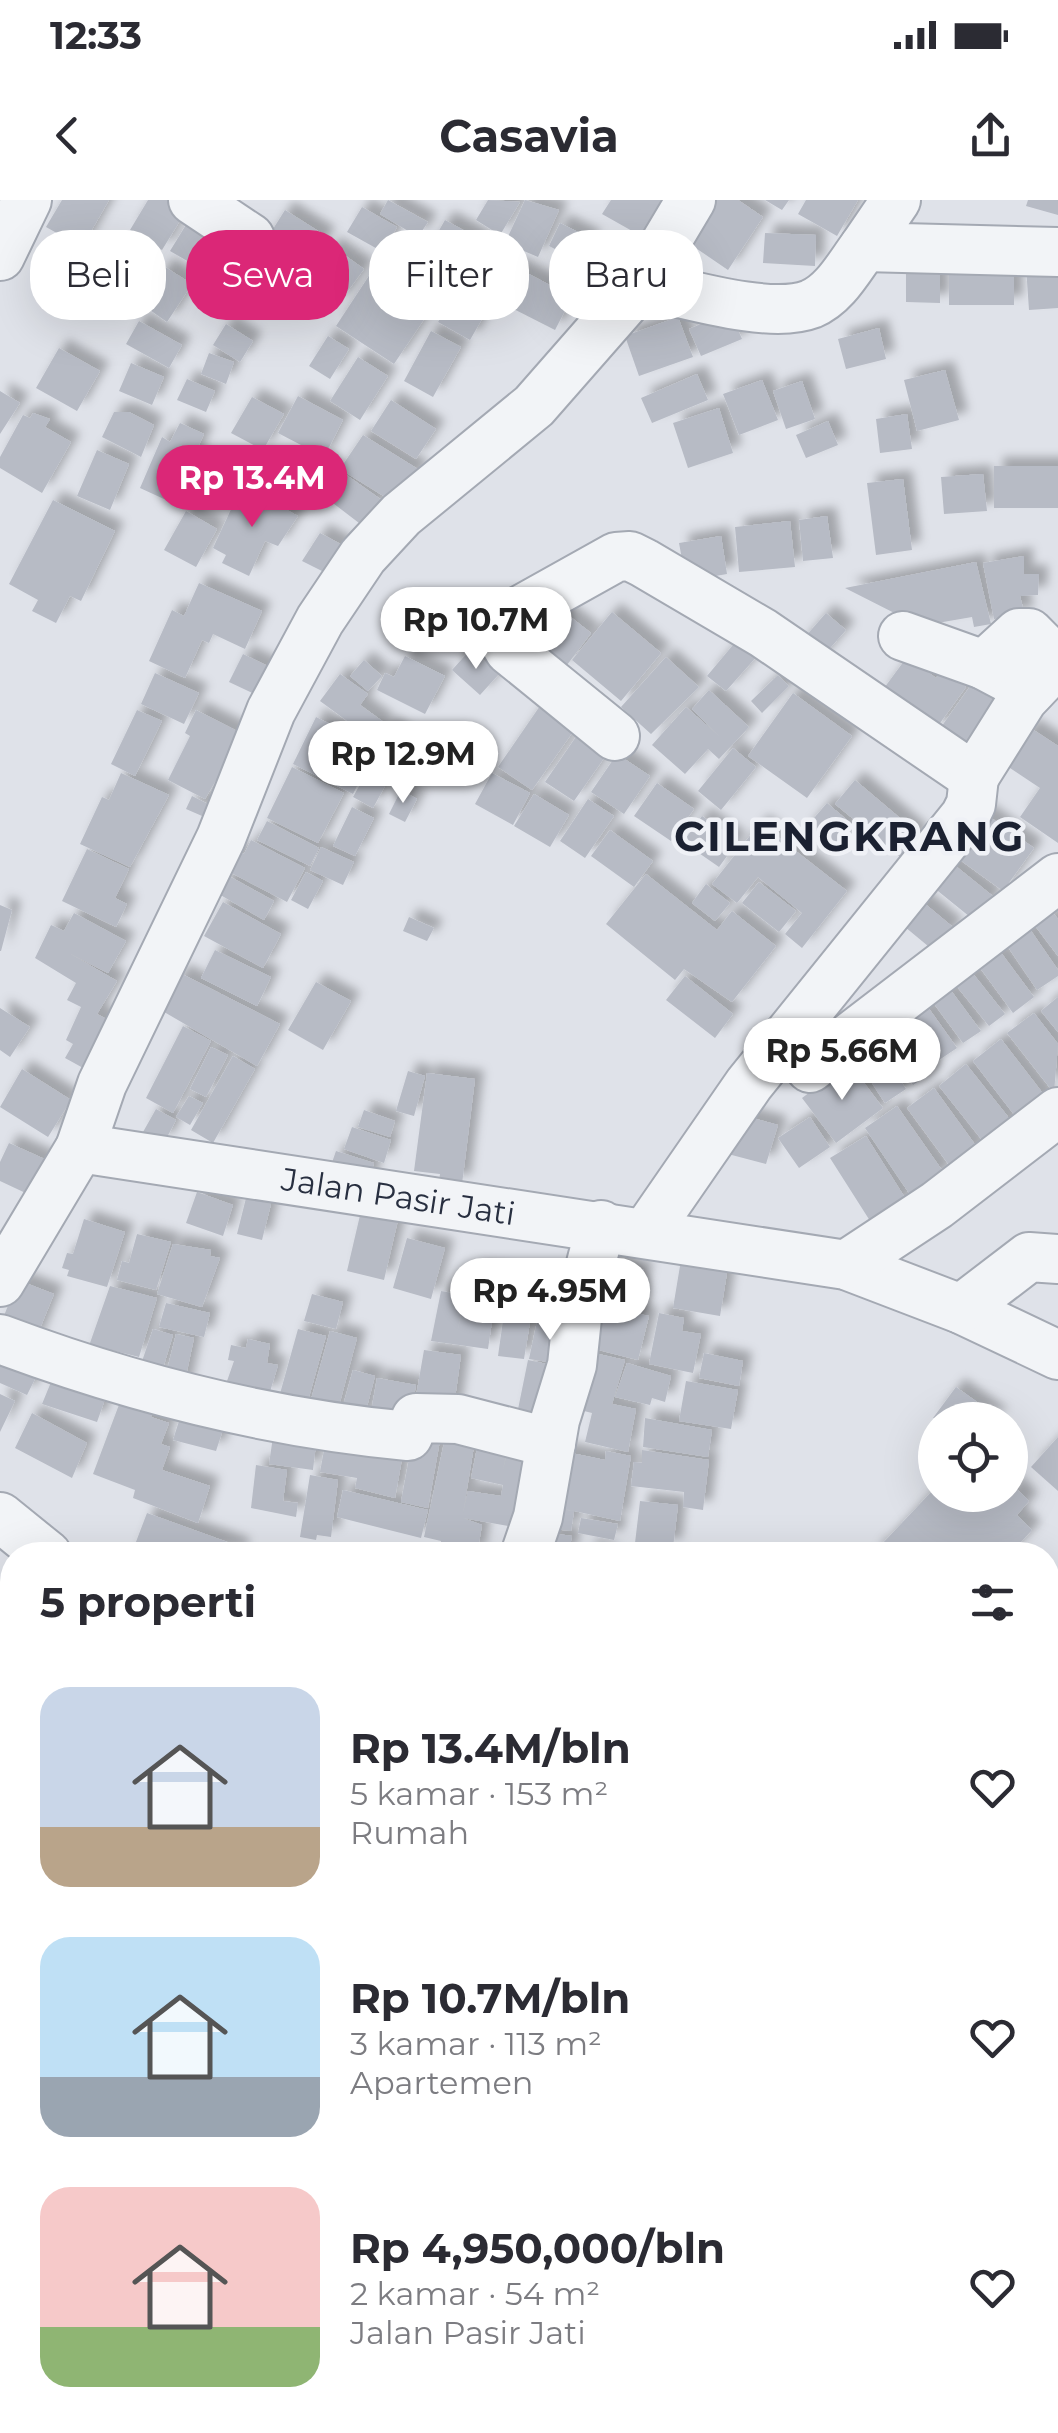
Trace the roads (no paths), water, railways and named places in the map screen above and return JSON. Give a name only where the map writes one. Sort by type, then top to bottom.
[{"type":"street","points":[[0,256],[27,200]]},
{"type":"street","points":[[193,200],[238,230]]},
{"type":"street","points":[[673,230],[692,200]]},
{"type":"street","points":[[703,296],[764,307],[810,304],[837,284],[896,200]]},
{"type":"street","points":[[864,247],[1057,249]]},
{"type":"street","points":[[0,1282],[80,1148],[102,1084],[222,838],[272,711],[320,620],[363,556],[401,515],[534,406],[609,320]]},
{"type":"street","points":[[615,736],[509,650],[500,634],[512,615],[603,560],[630,556],[763,633],[974,777]]},
{"type":"street","points":[[646,1232],[749,1084],[965,816],[972,804],[974,777],[1049,672],[1029,633],[1018,633],[984,665],[903,636]]},
{"type":"street","points":[[810,1068],[1058,878]]},
{"type":"street","points":[[846,1265],[938,1205],[1058,1112]]},
{"type":"street","name":"Jalan Pasir Jati","points":[[80,1148],[846,1265],[962,1309],[1058,1355]]},
{"type":"street","points":[[529,1542],[600,1225]]},
{"type":"street","points":[[962,1309],[1029,1257],[1058,1259]]},
{"type":"street","points":[[0,1339],[88,1370],[313,1426],[408,1436],[416,1418],[458,1419],[551,1443]]},
{"type":"street","points":[[0,1518],[30,1542]]},
{"type":"district","name":"CILENGKRANG","points":[[850,836]]}]
